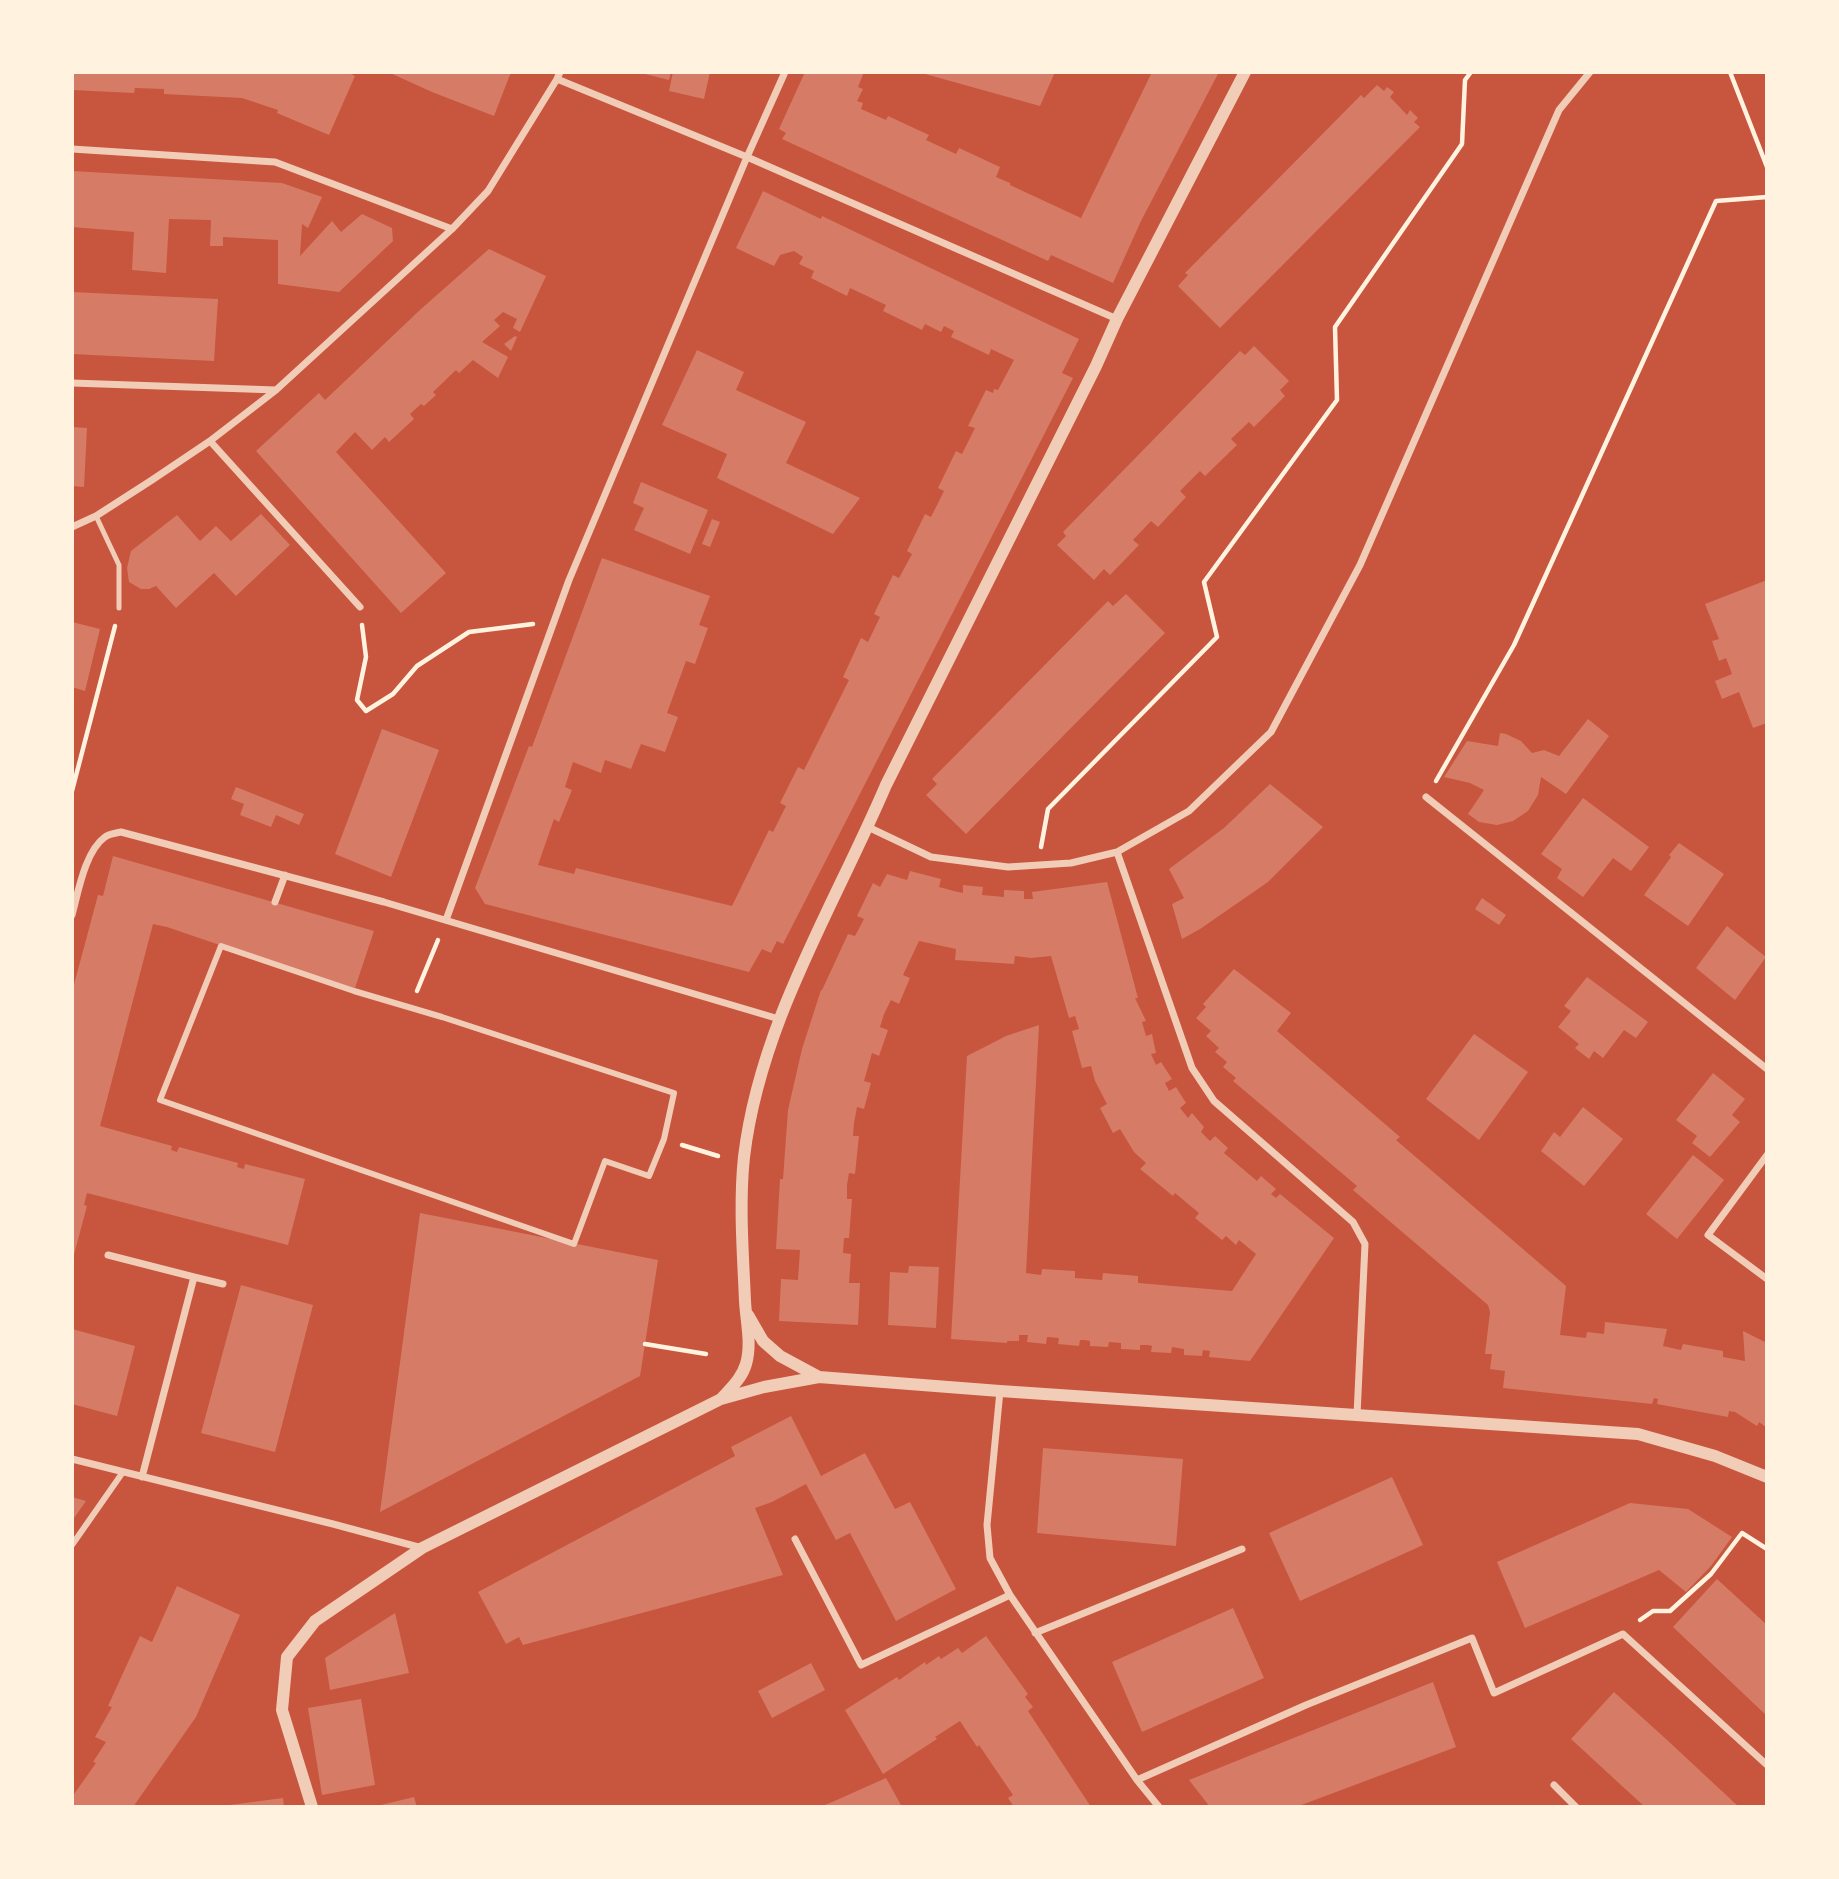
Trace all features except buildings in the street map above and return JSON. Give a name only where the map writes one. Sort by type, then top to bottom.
[{"type":"street","points":[[446,920],[580,555],[785,72]]},
{"type":"street","points":[[720,1399],[739,1379],[746,1365],[749,1343],[742,1232],[744,1158],[754,1100],[779,1019],[886,785],[1118,319],[1245,72]]},
{"type":"street","points":[[868,827],[931,857],[1008,867],[1071,863],[1117,852],[1189,811],[1271,732],[1360,565],[1559,110],[1590,72]]},
{"type":"street","points":[[72,527],[96,516],[210,441],[276,390],[452,229],[488,191],[558,75],[1118,319]]},
{"type":"street","points":[[72,149],[275,162],[452,229]]},
{"type":"street","points":[[72,383],[276,390]]},
{"type":"street","points":[[210,441],[360,607]]},
{"type":"street","points":[[1426,797],[1767,1069]]},
{"type":"street","points":[[72,915],[83,874],[93,851],[105,836],[121,832],[446,920],[779,1019]]},
{"type":"street","points":[[1117,852],[1192,1068],[1214,1101],[1353,1222],[1365,1244],[1357,1415]]},
{"type":"street","points":[[275,902],[285,875]]},
{"type":"street","points":[[221,946],[410,1007],[674,1093],[664,1139],[649,1176],[605,1161],[574,1244],[160,1100],[221,946]]},
{"type":"street","points":[[1767,1155],[1708,1235],[1767,1279]]},
{"type":"street","points":[[108,1255],[223,1284]]},
{"type":"street","points":[[142,1477],[194,1277]]},
{"type":"street","points":[[746,1312],[763,1341],[780,1356],[820,1377]]},
{"type":"street","points":[[312,1807],[282,1710],[287,1657],[315,1620],[422,1548],[720,1399],[764,1387],[820,1377],[1638,1434],[1715,1456],[1767,1478]]},
{"type":"street","points":[[1000,1391],[988,1525],[990,1558],[1035,1633],[1158,1807]]},
{"type":"street","points":[[72,1459],[422,1548]]},
{"type":"street","points":[[72,1545],[123,1472]]},
{"type":"street","points":[[795,1539],[862,1665],[1010,1595]]},
{"type":"street","points":[[1035,1633],[1242,1549]]},
{"type":"street","points":[[1137,1780],[1306,1705],[1472,1638],[1494,1693],[1623,1634],[1767,1765]]},
{"type":"street","points":[[1553,1785],[1576,1807]]},
{"type":"lane","points":[[96,516],[119,565],[119,608]]},
{"type":"path","points":[[1039,865],[1048,809],[1217,637],[1204,582],[1337,400],[1335,327],[1462,144],[1465,80],[1471,72]]},
{"type":"path","points":[[1730,72],[1767,167]]},
{"type":"path","points":[[1426,797],[1514,645],[1716,201],[1767,197]]},
{"type":"path","points":[[360,607],[366,657],[357,700],[366,711],[393,694],[417,666],[469,632],[554,621]]},
{"type":"path","points":[[72,791],[119,608]]},
{"type":"path","points":[[410,1007],[446,920]]},
{"type":"path","points":[[664,1139],[718,1156]]},
{"type":"path","points":[[645,1345],[706,1354]]},
{"type":"path","points":[[1623,1634],[1653,1611],[1670,1611],[1711,1574],[1742,1533],[1767,1549]]}]
